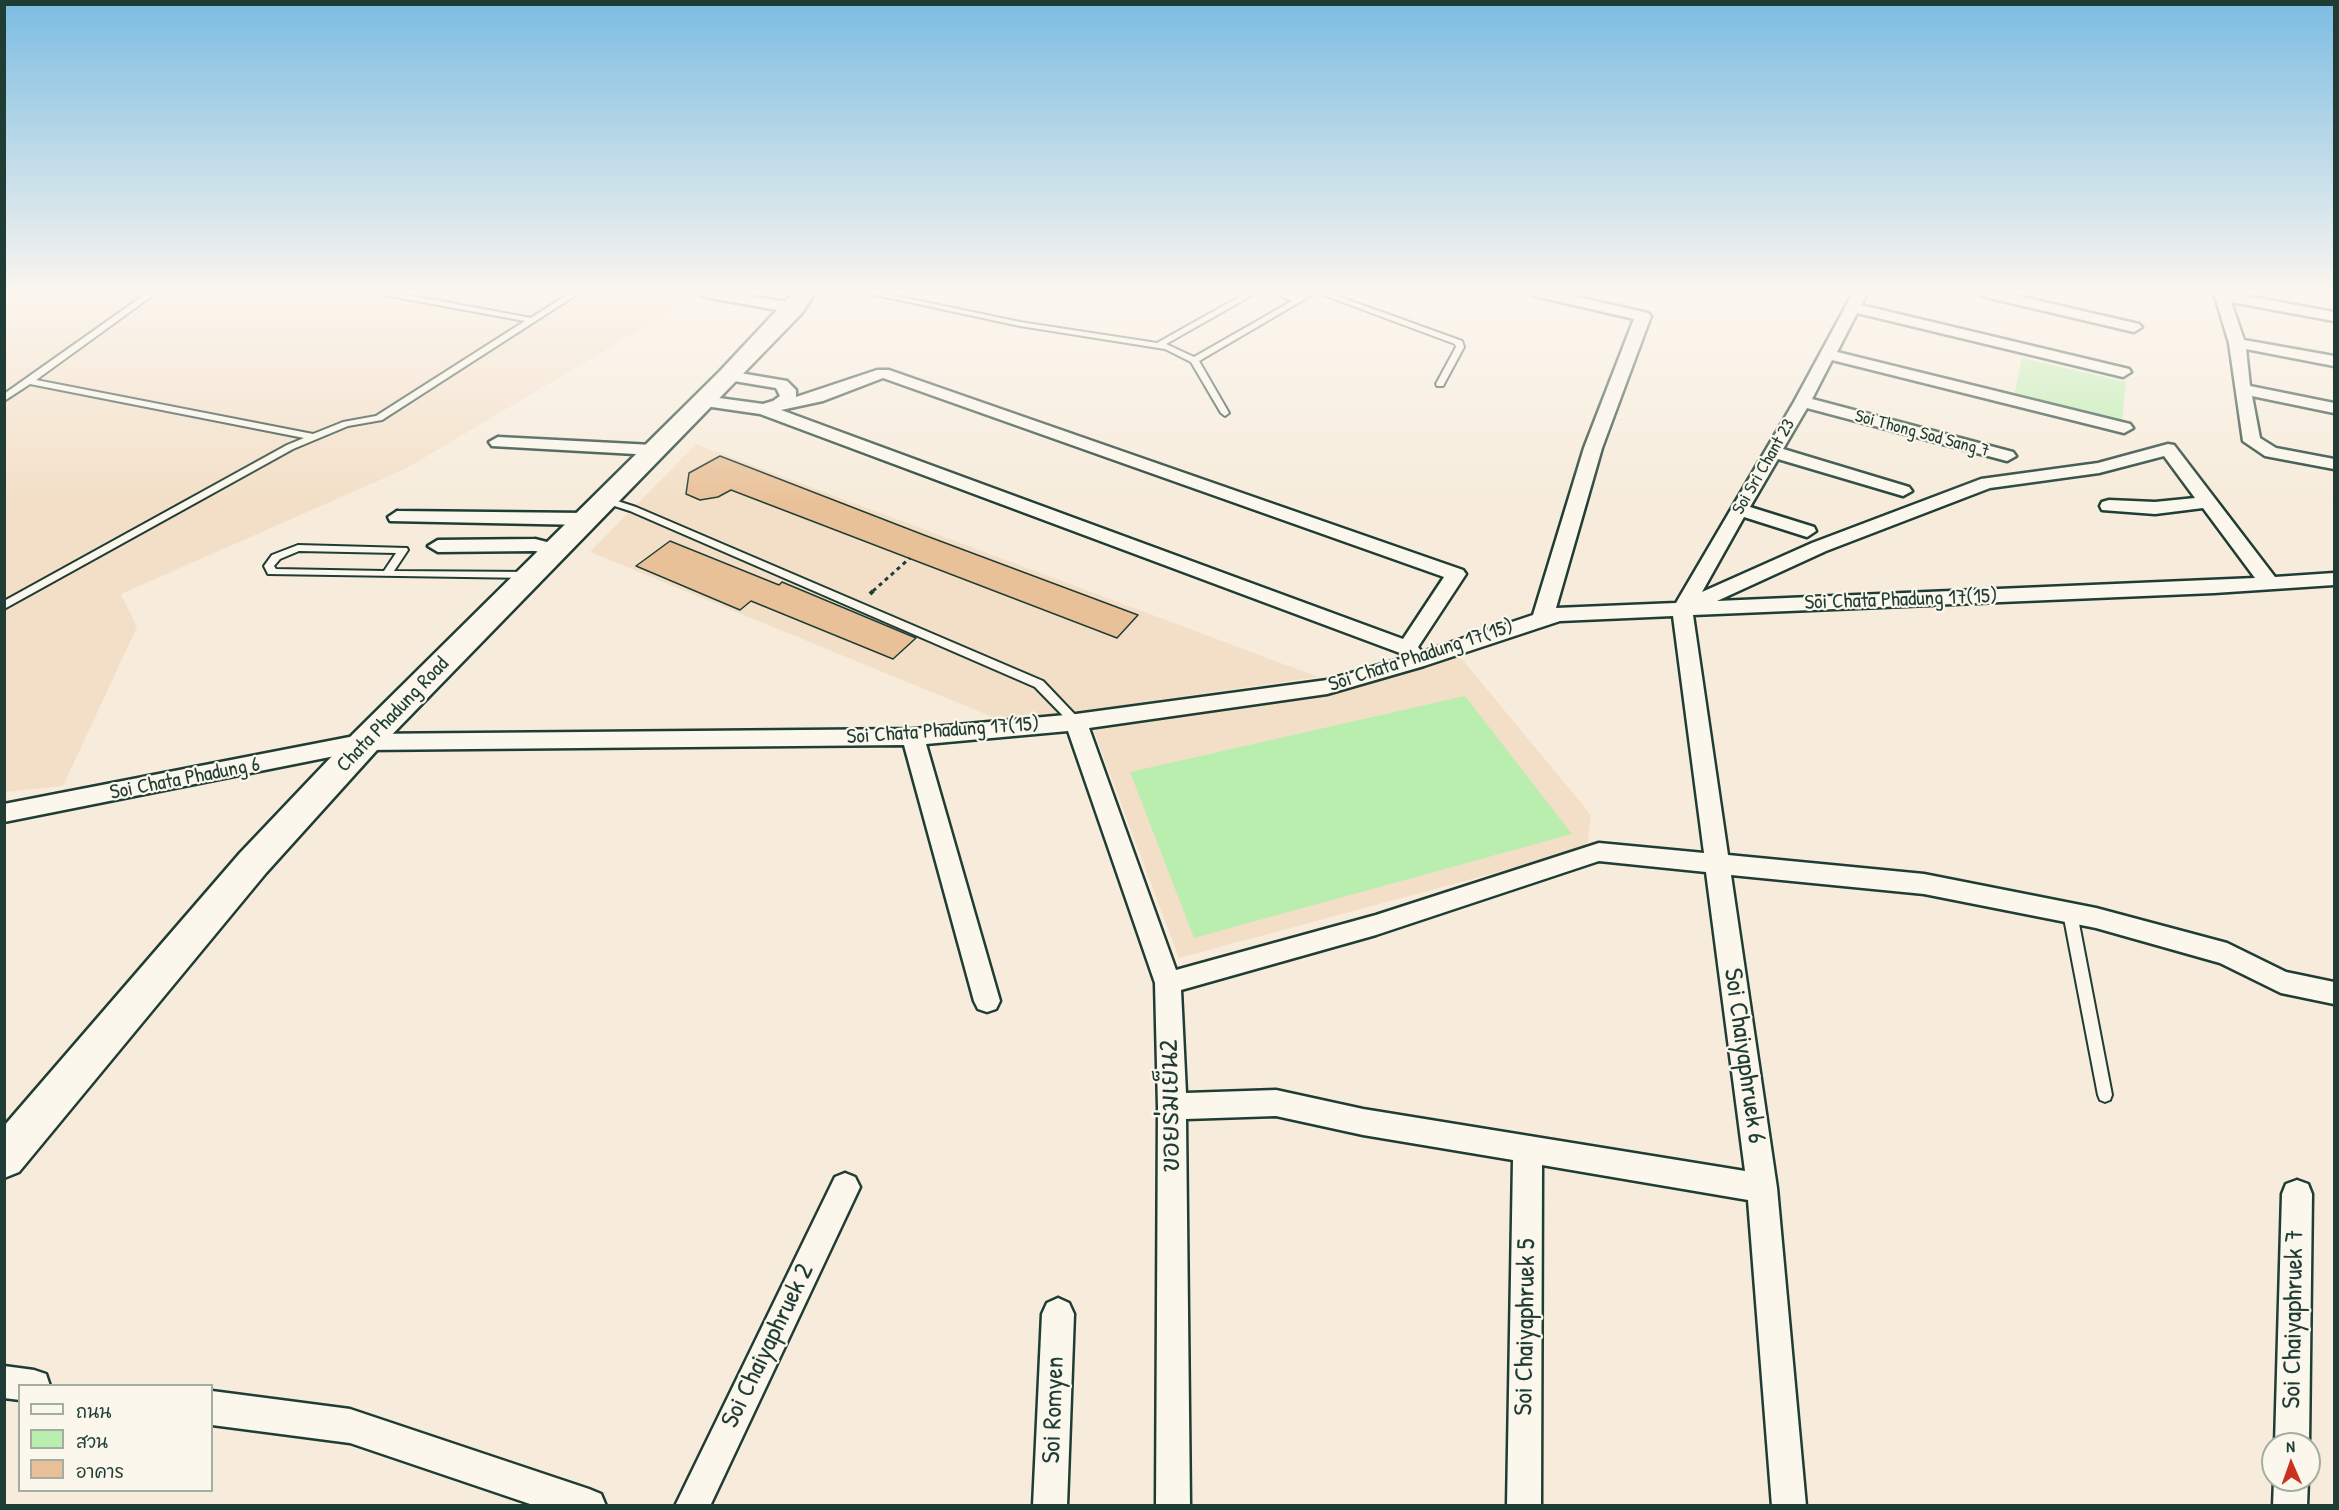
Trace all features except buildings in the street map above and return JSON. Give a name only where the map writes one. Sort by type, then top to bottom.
[{"type":"street","name":"Chata Phadung Road","points":[[4,1158],[253,863],[365,742],[740,363]]},
{"type":"street","points":[[1543,617],[1593,448],[1625,363]]},
{"type":"street","name":"Soi Sri Chant 23","points":[[1682,609],[1822,363]]},
{"type":"street","points":[[1865,363],[2124,428]]},
{"type":"street","points":[[2091,363],[2123,372]]},
{"type":"street","points":[[2239,363],[2252,441],[2271,452],[2334,464]]},
{"type":"street","points":[[704,401],[770,408],[1412,655],[1456,574],[883,373],[817,397],[770,408]]},
{"type":"street","points":[[728,376],[781,384],[849,385]]},
{"type":"street","points":[[770,408],[786,400],[789,393],[781,384]]},
{"type":"street","points":[[2242,389],[2334,408]]},
{"type":"street","name":"Soi Thong Sod Sang 7","points":[[1802,402],[2007,456]]},
{"type":"street","points":[[498,442],[653,450]]},
{"type":"street","points":[[1682,609],[1819,547],[1987,483],[2099,468],[2168,449],[2269,584]]},
{"type":"street","points":[[1773,452],[1903,491]]},
{"type":"street","points":[[2109,506],[2155,508],[2208,502]]},
{"type":"street","points":[[398,517],[596,509]]},
{"type":"street","points":[[1740,510],[1807,531]]},
{"type":"street","points":[[438,546],[535,545],[556,550]]},
{"type":"street","name":"Soi Chata Phadung 17(15)","points":[[365,742],[913,737],[1076,722],[1327,687],[1412,655],[1558,614],[2269,584],[2334,579]]},
{"type":"street","name":"Soi Chaiyaphruek 6","points":[[1682,609],[1762,1188],[1788,1506]]},
{"type":"street","name":"ขอยร่มเย็น2","points":[[1076,722],[1168,983],[1172,1107],[1173,1506]]},
{"type":"street","points":[[913,737],[987,1001]]},
{"type":"street","name":"Soi Chata Phadung 6","points":[[4,813],[365,742]]},
{"type":"street","points":[[1168,983],[1376,925],[1599,852],[1924,884],[2070,913],[2228,954],[2282,982],[2334,993]]},
{"type":"street","points":[[1172,1107],[1276,1103],[1363,1122],[1762,1188]]},
{"type":"street","name":"Soi Chaiyaphruek 5","points":[[1524,1506],[1528,1149]]},
{"type":"street","name":"Soi Chaiyaphruek 2","points":[[692,1506],[844,1187]]},
{"type":"street","name":"Soi Chaiyaphruek 7","points":[[2292,1432],[2297,1194]]},
{"type":"street","name":"Soi Romyen","points":[[1050,1506],[1058,1314]]},
{"type":"street","points":[[4,1382],[19,1384]]},
{"type":"street","points":[[213,1408],[350,1426],[589,1506]]},
{"type":"lane","points":[[4,398],[54,363]]},
{"type":"lane","points":[[4,606],[312,437],[346,424],[379,418],[463,363]]},
{"type":"lane","points":[[1196,363],[1225,413]]},
{"type":"lane","points":[[1440,384],[1451,363]]},
{"type":"lane","points":[[29,381],[312,437]]},
{"type":"lane","points":[[596,509],[633,509],[1039,684],[1076,722]]},
{"type":"lane","points":[[387,574],[403,550],[298,548],[276,557],[269,566],[272,572],[387,574],[530,575]]},
{"type":"lane","points":[[2070,913],[2105,1095]]},
{"type":"path","points":[[857,605],[910,558]]},
{"type":"shaded area","points":[[5,363],[583,363],[405,469],[121,594],[137,627],[63,786],[5,792]]},
{"type":"shaded area","points":[[696,444],[1318,677],[1068,713],[995,718],[590,552]]},
{"type":"shaded area","points":[[1457,653],[1591,815],[1587,848],[1179,958],[1092,726],[1358,686]]},
{"type":"green space","points":[[2021,363],[2046,363],[2126,382],[2122,421],[2014,395]]},
{"type":"green space","points":[[1465,696],[1572,834],[1194,938],[1130,772]]}]
